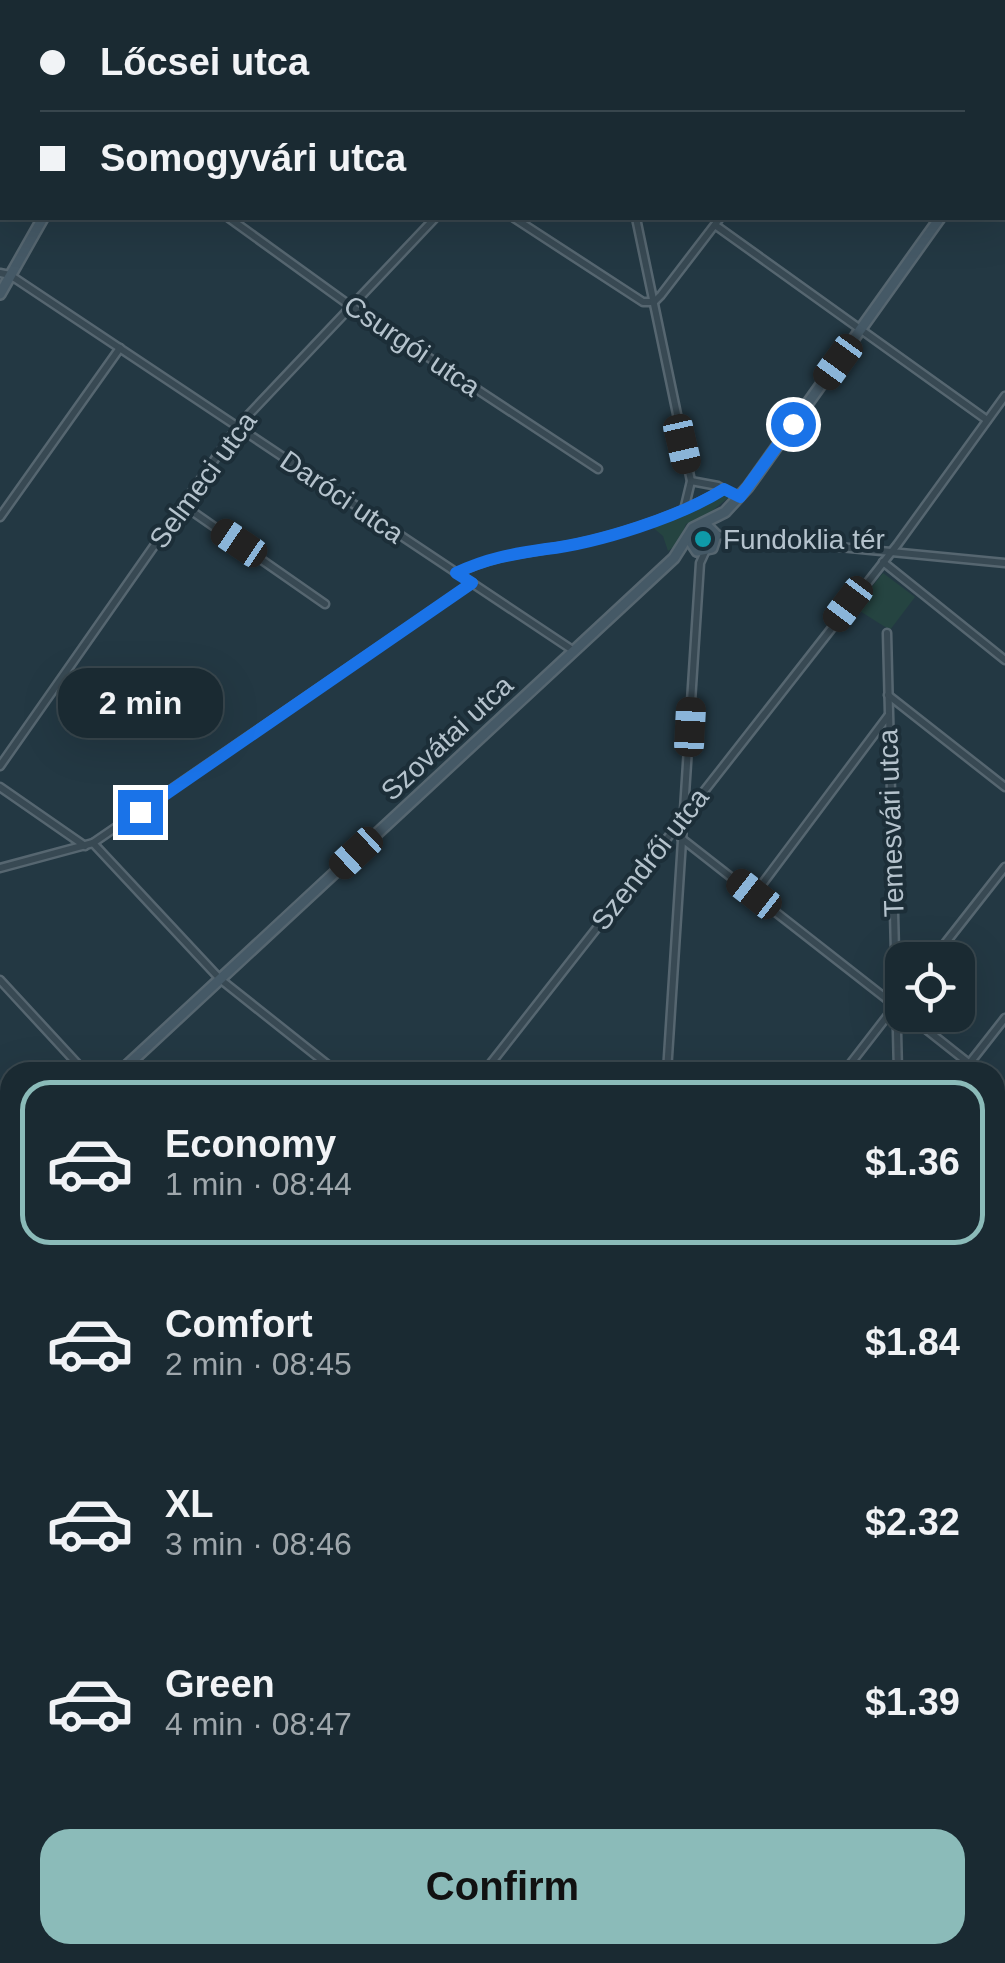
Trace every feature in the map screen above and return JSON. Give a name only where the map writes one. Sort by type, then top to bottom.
[{"type":"street","points":[[0,294],[5,274],[42,220]]},
{"type":"street","name":"Csurgói utca","points":[[232,220],[352,307],[598,469]]},
{"type":"street","name":"Selmeci utca","points":[[0,766],[238,426],[433,220]]},
{"type":"street","points":[[517,220],[643,302],[654,302]]},
{"type":"street","points":[[636,220],[691,482],[684,510]]},
{"type":"street","points":[[669,1062],[700,551],[939,220]]},
{"type":"street","points":[[654,302],[717,221],[986,420]]},
{"type":"street","name":"Daróci utca","points":[[5,274],[574,650]]},
{"type":"street","points":[[0,517],[120,348]]},
{"type":"street","name":"Szendrői utca","points":[[492,1062],[883,562],[1005,396]]},
{"type":"street","points":[[996,409],[1005,406]]},
{"type":"street","points":[[691,482],[740,497]]},
{"type":"street","points":[[456,573],[496,556],[544,550],[684,510],[724,489]]},
{"type":"street","points":[[182,505],[325,604]]},
{"type":"street","points":[[674,558],[695,526],[728,538],[1005,563]]},
{"type":"street","points":[[689,539],[700,551]]},
{"type":"street","points":[[674,558],[700,551]]},
{"type":"street","name":"Szovátai utca","points":[[131,1062],[674,558]]},
{"type":"street","points":[[883,562],[1005,660]]},
{"type":"street","points":[[0,868],[89,844],[472,583]]},
{"type":"street","name":"Temesvári utca","points":[[886,633],[899,942]]},
{"type":"street","points":[[887,694],[1005,787]]},
{"type":"street","points":[[754,894],[888,716]]},
{"type":"street","points":[[0,787],[89,844],[220,980],[324,1062]]},
{"type":"street","points":[[682,838],[885,998]]},
{"type":"street","points":[[946,942],[1005,867]]},
{"type":"street","points":[[0,980],[75,1062]]},
{"type":"street","points":[[971,1062],[1005,1018]]},
{"type":"street","points":[[854,1062],[885,1029]]},
{"type":"street","name":"Temesvári utca","points":[[899,1062],[901,1032]]},
{"type":"street","points":[[929,1032],[966,1062]]},
{"type":"green space","points":[[722,495],[729,497],[706,516],[686,524],[679,543],[668,551],[663,536],[650,525]]},
{"type":"green space","points":[[883,573],[915,597],[890,630],[855,608]]},
{"type":"place","name":"Fundoklia tér","points":[[703,539]]},
{"type":"route","points":[[140,812],[472,583],[456,573],[496,556],[544,550],[684,510],[724,489],[740,497],[793,424]]}]
